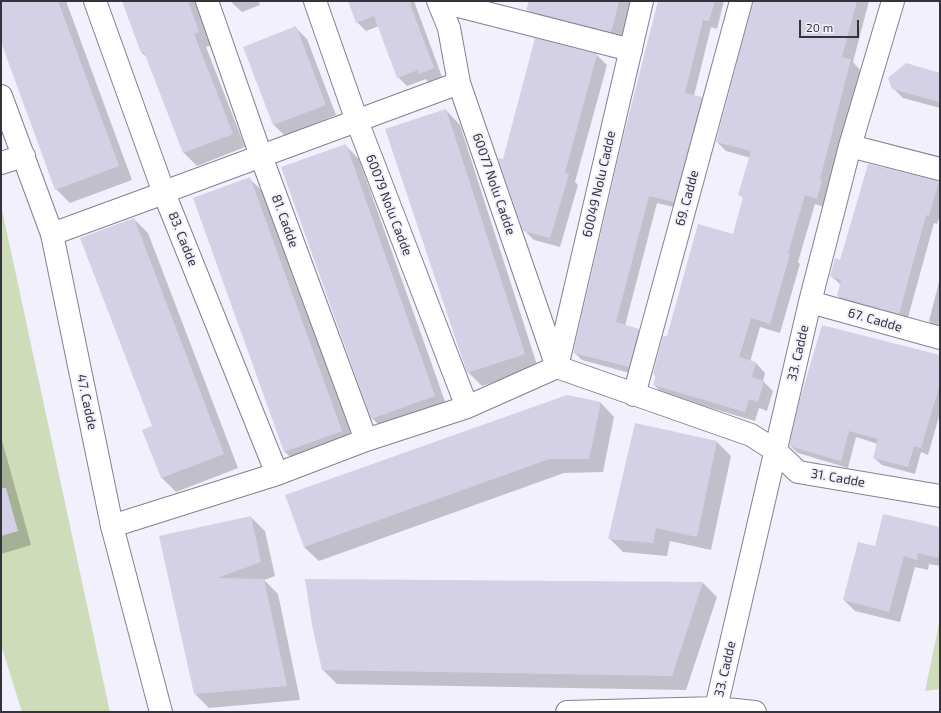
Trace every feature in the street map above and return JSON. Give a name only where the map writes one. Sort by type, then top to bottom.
[{"type":"street","name":"83. Cadde","points":[[95,1],[164,192],[277,474]]},
{"type":"street","name":"81. Cadde","points":[[207,1],[261,156],[366,440]]},
{"type":"street","name":"60079 Nolu Cadde","points":[[315,1],[357,121],[467,407]]},
{"type":"street","name":"60049 Nolu Cadde","points":[[557,366],[642,1]]},
{"type":"street","name":"69. Cadde","points":[[634,395],[741,1]]},
{"type":"street","name":"33. Cadde","points":[[716,710],[810,302],[850,146],[893,1]]},
{"type":"street","points":[[450,2],[630,50]]},
{"type":"street","name":"60077 Nolu Cadde","points":[[450,2],[449,28],[459,83],[557,366]]},
{"type":"street","points":[[52,234],[459,83]]},
{"type":"street","name":"47. Cadde","points":[[1,96],[6,126],[24,156],[52,234],[112,526],[160,712]]},
{"type":"street","points":[[850,146],[940,169]]},
{"type":"street","points":[[1,163],[24,156]]},
{"type":"street","name":"67. Cadde","points":[[810,302],[940,338]]},
{"type":"street","points":[[112,526],[277,474],[366,440],[467,407],[557,366]]},
{"type":"street","name":"31. Cadde","points":[[557,366],[634,395],[751,435],[776,451],[798,472],[940,496]]},
{"type":"street","points":[[567,712],[716,710],[755,712]]},
{"type":"green space","points":[[1,205],[110,712],[22,712],[1,645]]},
{"type":"green space","points":[[940,619],[940,689],[925,691]]},
{"type":"building","points":[[1,1],[58,1],[119,166],[55,190],[1,42]]},
{"type":"building","points":[[122,1],[188,1],[199,32],[194,34],[233,134],[183,153],[144,52],[141,53]]},
{"type":"building","points":[[348,1],[411,1],[410,4],[434,68],[419,74],[418,70],[397,78],[374,16],[356,23]]},
{"type":"building","points":[[529,1],[619,1],[611,32],[526,10]]},
{"type":"building","points":[[658,1],[715,1],[709,21],[703,20],[685,93],[702,97],[674,202],[649,196],[616,322],[639,329],[629,367],[573,353],[622,142]]},
{"type":"building","points":[[753,1],[857,1],[842,57],[851,59],[820,179],[822,180],[817,199],[805,195],[788,253],[790,254],[770,324],[751,318],[739,357],[756,362],[752,377],[764,381],[758,402],[749,399],[745,412],[653,385],[656,375],[653,374],[663,336],[667,336],[698,224],[733,234],[743,197],[738,195],[751,151],[716,142]]},
{"type":"building","points":[[296,26],[326,105],[273,125],[243,47]]},
{"type":"building","points":[[535,38],[597,54],[565,173],[569,174],[550,238],[523,231],[498,159],[503,159]]},
{"type":"building","points":[[906,63],[940,73],[940,102],[892,89],[888,78]]},
{"type":"building","points":[[446,109],[525,354],[467,373],[385,129]]},
{"type":"building","points":[[346,144],[435,396],[371,419],[281,167]]},
{"type":"building","points":[[868,164],[939,181],[929,216],[926,215],[899,314],[837,296],[841,280],[830,276],[835,258],[840,260]]},
{"type":"building","points":[[250,177],[342,431],[284,452],[193,198]]},
{"type":"building","points":[[134,218],[224,454],[161,478],[142,430],[152,426],[80,238]]},
{"type":"building","points":[[822,325],[940,355],[940,384],[921,448],[914,446],[908,467],[873,458],[878,439],[849,431],[841,461],[789,446],[800,399]]},
{"type":"building","points":[[567,395],[601,402],[589,459],[549,459],[304,547],[285,495]]},
{"type":"building","points":[[635,423],[717,441],[697,537],[656,528],[653,543],[608,539]]},
{"type":"building","points":[[1,488],[6,488],[18,531],[1,536]]},
{"type":"building","points":[[883,514],[940,527],[940,547],[938,558],[918,553],[917,560],[904,556],[889,612],[843,600],[858,542],[875,546]]},
{"type":"building","points":[[251,516],[261,562],[217,578],[264,579],[287,686],[194,694],[159,536]]},
{"type":"building","points":[[305,579],[703,582],[672,676],[322,670],[312,625]]}]
